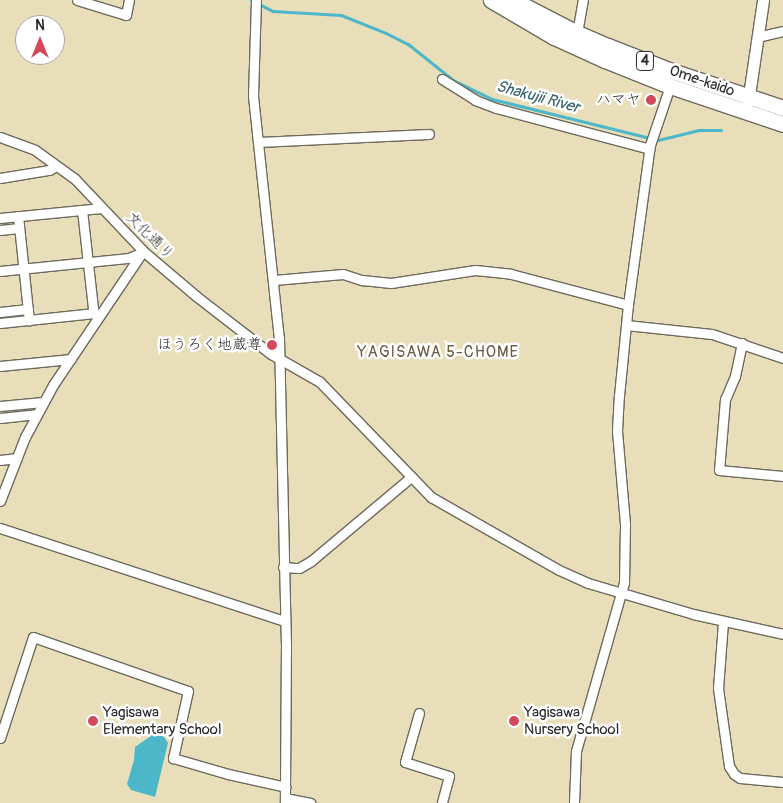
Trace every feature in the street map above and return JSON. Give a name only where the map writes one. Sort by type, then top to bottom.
[{"type":"main road","name":"Ome-kaido","points":[[491,0],[554,37],[670,86],[747,104],[783,108]]},
{"type":"main road","name":"Ome-kaido","points":[[513,0],[576,33],[747,104]]},
{"type":"main road","name":"4","points":[[747,104],[783,124]]},
{"type":"street","points":[[77,0],[126,15],[129,0]]},
{"type":"street","points":[[576,33],[583,0]]},
{"type":"street","points":[[747,104],[763,0]]},
{"type":"street","points":[[256,4],[253,96],[274,280],[279,358],[285,621],[285,801],[311,803]]},
{"type":"street","points":[[757,37],[783,31]]},
{"type":"street","points":[[442,79],[475,100],[496,108],[650,147]]},
{"type":"street","points":[[574,803],[576,751],[624,583],[625,524],[617,431],[626,325],[650,147],[670,86]]},
{"type":"street","points":[[258,142],[429,134]]},
{"type":"street","name":"文化通り","points":[[0,137],[35,150],[75,179],[143,252],[252,340],[320,382],[431,497],[559,570],[588,583],[723,622],[783,634]]},
{"type":"street","points":[[0,178],[49,170],[56,166]]},
{"type":"street","points":[[0,218],[102,208]]},
{"type":"street","points":[[82,210],[97,315]]},
{"type":"street","points":[[18,216],[30,320]]},
{"type":"street","points":[[0,230],[19,228]]},
{"type":"street","points":[[0,271],[129,258],[143,252]]},
{"type":"street","points":[[0,501],[16,458],[43,402],[97,315],[143,252]]},
{"type":"street","points":[[274,280],[343,274],[362,280],[391,283],[475,270],[511,274],[628,305]]},
{"type":"street","points":[[0,312],[28,309]]},
{"type":"street","points":[[0,323],[97,315]]},
{"type":"street","points":[[626,325],[712,334],[783,358]]},
{"type":"street","points":[[742,343],[735,376],[725,399],[719,470],[783,476]]},
{"type":"street","points":[[0,366],[71,359]]},
{"type":"street","points":[[0,406],[43,402]]},
{"type":"street","points":[[0,418],[37,414]]},
{"type":"street","points":[[0,460],[16,458]]},
{"type":"street","points":[[283,567],[299,568],[311,561],[411,477]]},
{"type":"street","points":[[0,528],[285,621]]},
{"type":"street","points":[[723,622],[718,688],[729,766],[734,774],[740,778],[783,782]]},
{"type":"street","points":[[0,738],[32,638],[188,691],[173,758],[228,774],[286,787]]},
{"type":"street","points":[[0,706],[9,709]]},
{"type":"street","points":[[419,713],[405,762],[449,776],[442,803]]},
{"type":"water","points":[[155,733],[164,737],[168,743],[155,797],[131,790],[127,784],[134,760],[135,747]]},
{"type":"waterway","name":"Shakujii River","points":[[251,0],[273,11],[341,15],[386,33],[408,44],[453,80],[492,99],[658,140],[699,130],[721,130]]},
{"type":"place","name":"ハマヤ","points":[[651,100]]},
{"type":"place","name":"ほうろく地蔵尊","points":[[272,345]]},
{"type":"place","name":"Yagisawa Elementary School","points":[[93,721]]},
{"type":"place","name":"Yagisawa Nursery School","points":[[514,721]]},
{"type":"district","name":"YAGISAWA 5-CHOME","points":[[438,352]]}]
